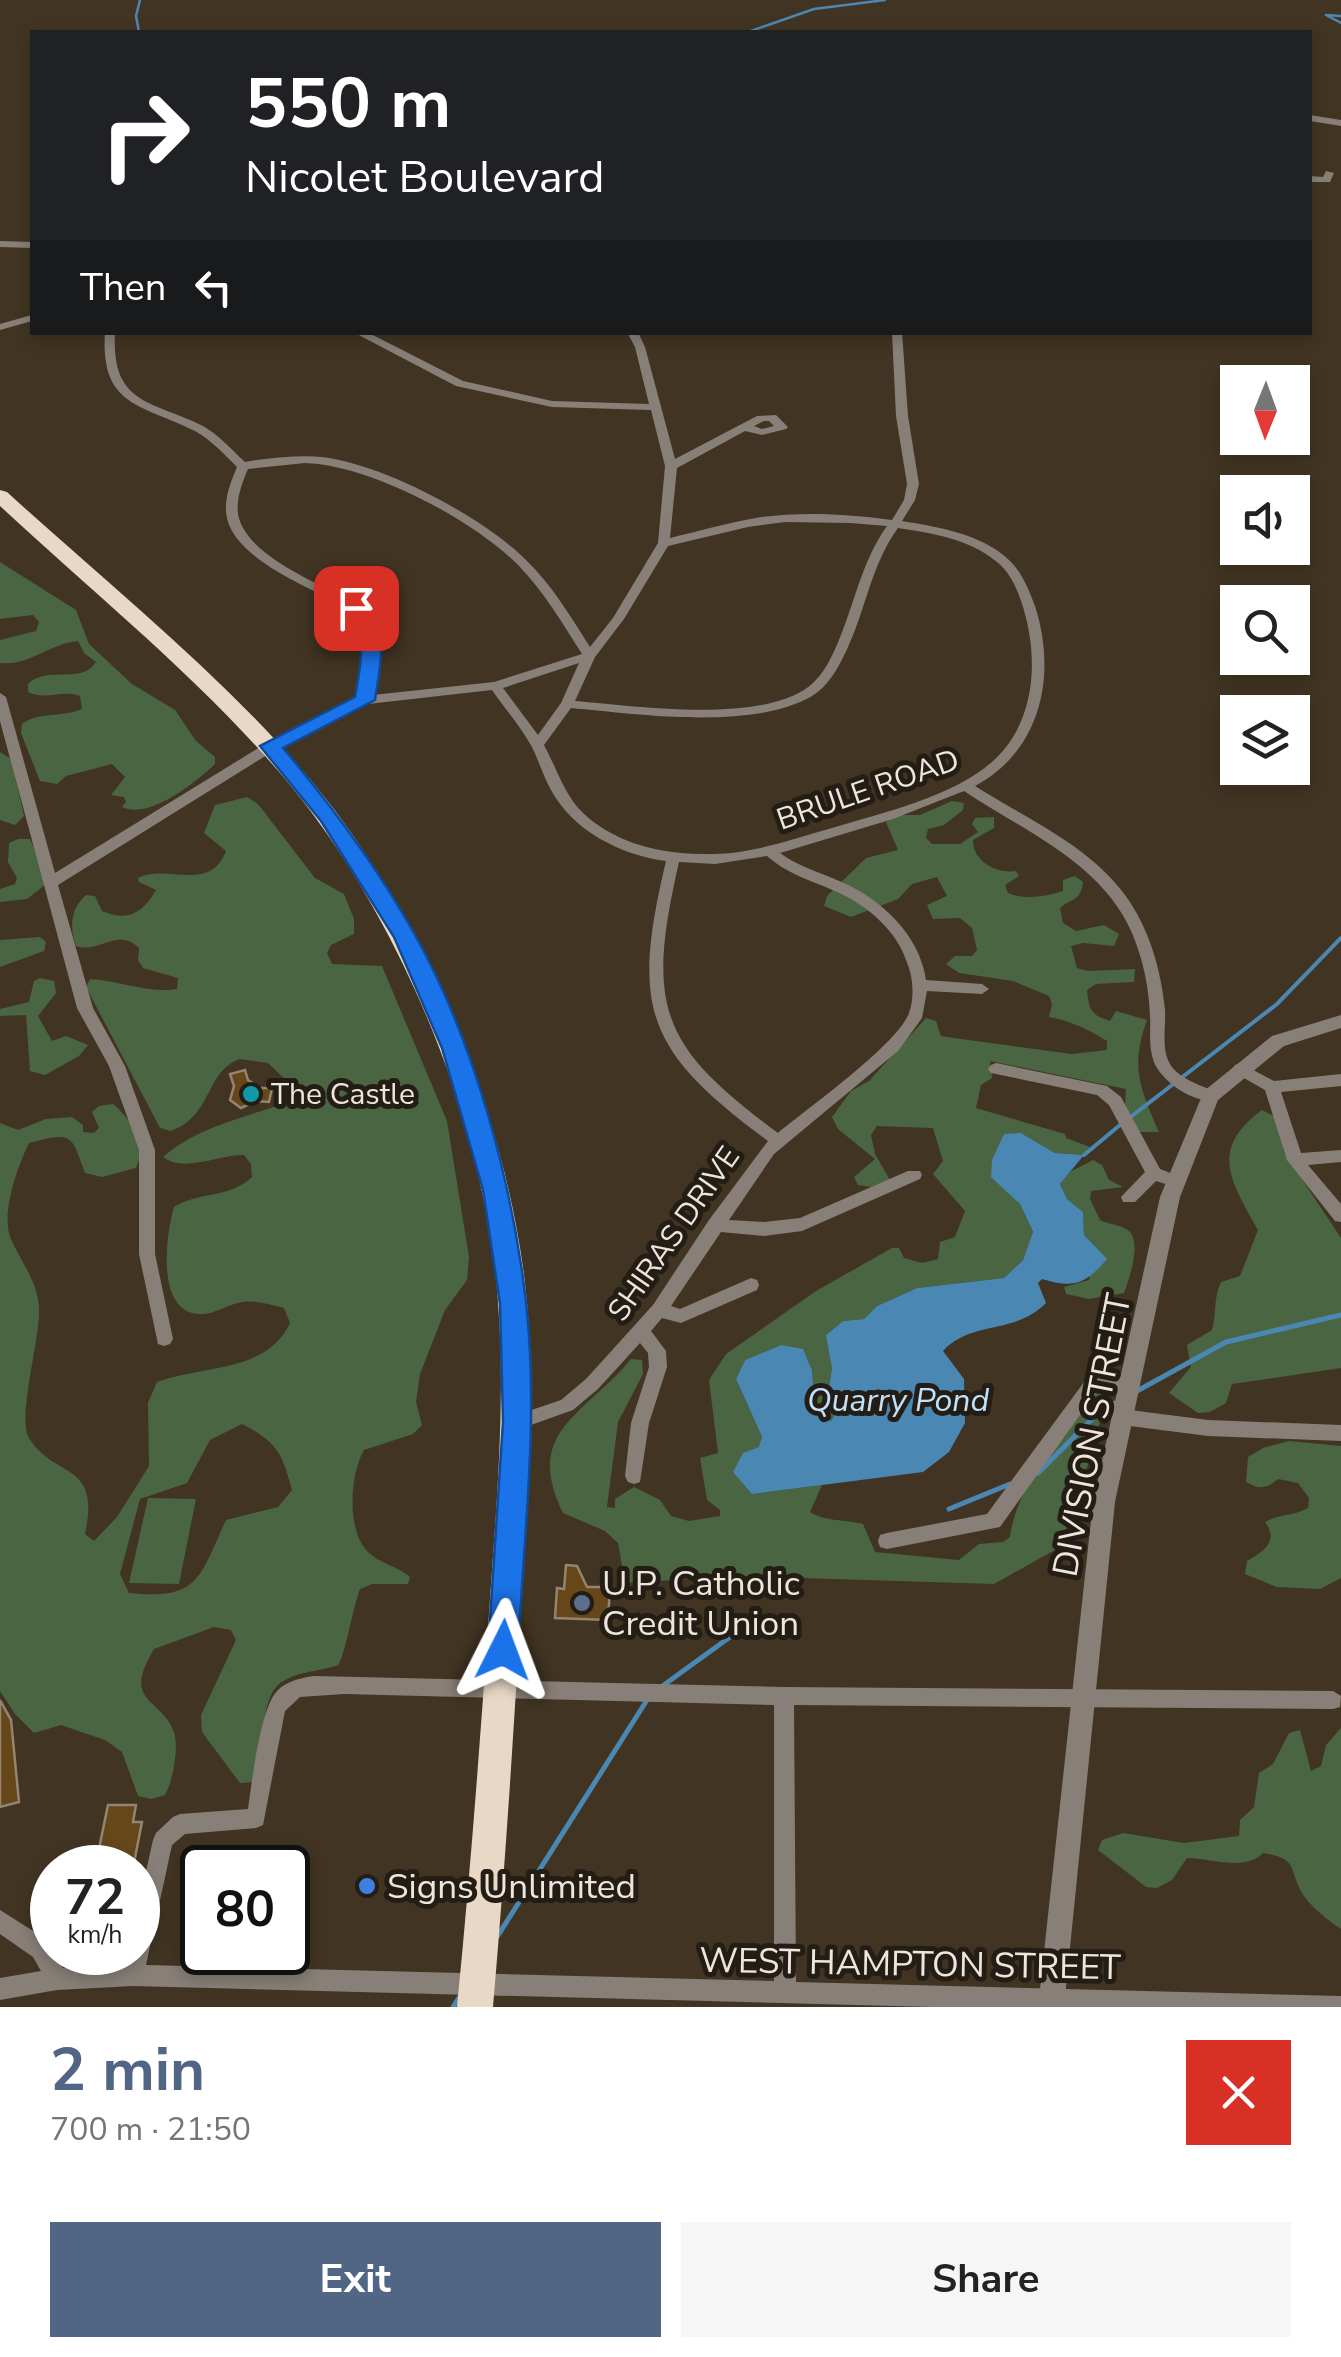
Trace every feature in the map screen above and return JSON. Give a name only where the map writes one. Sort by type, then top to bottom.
[{"type":"highway","points":[[0,496],[171,650],[270,746],[329,816],[405,936],[454,1048],[495,1190],[513,1304],[517,1422],[476,1997]]},
{"type":"street","points":[[1312,118],[1341,122]]},
{"type":"street","points":[[1312,170],[1322,170],[1331,177],[1324,181],[1312,179]]},
{"type":"street","points":[[0,244],[30,245]]},
{"type":"street","points":[[0,327],[30,319]]},
{"type":"street","points":[[110,335],[114,377],[126,397],[203,430],[242,466],[327,461],[378,475],[452,514],[512,552],[589,656]]},
{"type":"street","points":[[364,335],[460,384],[552,404],[654,407]]},
{"type":"street","points":[[538,744],[567,704],[589,656],[607,635],[664,543],[671,466],[634,335]]},
{"type":"street","points":[[567,704],[642,710],[745,710],[781,704],[812,692],[829,672],[880,546],[913,487],[902,416],[896,335]]},
{"type":"street","points":[[671,466],[744,428]]},
{"type":"street","points":[[242,466],[233,492],[232,516],[237,531],[263,557],[356,608],[367,622],[374,647],[365,700]]},
{"type":"street","name":"BRULE ROAD","points":[[664,543],[763,521],[894,524],[970,541],[1004,561],[1014,572],[1038,642],[1039,673],[1020,735],[1001,761],[966,786],[770,851]]},
{"type":"street","points":[[52,882],[270,746],[365,700],[495,686],[589,656]]},
{"type":"street","points":[[495,686],[538,744],[554,785],[579,815],[623,843],[673,859],[727,860],[770,851],[782,864],[842,888],[879,912],[910,950],[918,963],[918,1008],[893,1047],[810,1118],[777,1140],[741,1115],[691,1071],[678,1053],[658,1007],[654,947],[673,859]]},
{"type":"street","points":[[0,697],[85,1008],[118,1066],[147,1150],[147,1254],[164,1340]]},
{"type":"street","points":[[966,786],[1087,864],[1115,891],[1144,944],[1154,979],[1158,1053],[1164,1067],[1175,1079],[1210,1096]]},
{"type":"street","points":[[919,985],[982,989]]},
{"type":"street","name":"DIVISION STREET","points":[[1051,2004],[1104,1502],[1165,1177],[1210,1096],[1240,1069],[1278,1042],[1341,1021]]},
{"type":"street","points":[[996,1068],[1101,1090],[1115,1101],[1165,1177],[1129,1198]]},
{"type":"street","points":[[1240,1069],[1272,1087],[1341,1080]]},
{"type":"street","points":[[1272,1087],[1294,1160],[1341,1216]]},
{"type":"street","name":"SHIRAS DRIVE","points":[[517,1422],[567,1405],[641,1332],[777,1140]]},
{"type":"street","points":[[1294,1160],[1341,1156]]},
{"type":"street","points":[[715,1225],[764,1229],[802,1224],[914,1176]]},
{"type":"street","points":[[659,1310],[681,1316],[751,1286]]},
{"type":"street","points":[[634,1476],[640,1422],[658,1367],[657,1351],[641,1332]]},
{"type":"street","points":[[887,1542],[993,1521],[1096,1378],[1129,1385]]},
{"type":"street","points":[[1122,1417],[1208,1428],[1341,1433]]},
{"type":"street","points":[[160,1849],[162,1840],[180,1824],[256,1818],[276,1708],[282,1696],[294,1688],[308,1686],[784,1696],[1333,1700]]},
{"type":"street","points":[[784,1696],[785,1993]]},
{"type":"street","points":[[0,1921],[42,1950],[57,1979]]},
{"type":"street","name":"WEST HAMPTON STREET","points":[[0,1989],[57,1979],[133,1975],[476,1997],[785,1993],[1051,2004],[1341,2007]]},
{"type":"green space","points":[[0,562],[76,610],[89,644],[132,684],[175,710],[196,741],[215,757],[215,764],[171,798],[133,810],[122,807],[124,797],[111,795],[125,777],[112,764],[66,776],[57,784],[40,781],[21,733],[22,724],[36,717],[82,709],[80,696],[34,694],[28,692],[28,684],[45,676],[82,672],[96,662],[84,653],[78,641],[21,661],[0,663],[0,640],[36,631],[39,622],[33,615],[0,619]]},
{"type":"green space","points":[[0,752],[11,759],[24,816],[15,825],[0,820]]},
{"type":"green space","points":[[247,797],[258,804],[315,878],[344,894],[354,919],[354,934],[331,945],[327,953],[332,964],[382,966],[447,1121],[469,1257],[467,1280],[445,1310],[420,1374],[416,1402],[422,1425],[413,1434],[364,1450],[353,1487],[353,1516],[361,1542],[373,1556],[410,1577],[408,1584],[372,1584],[360,1589],[338,1665],[299,1674],[278,1685],[268,1703],[255,1782],[240,1783],[202,1732],[201,1715],[236,1640],[231,1630],[214,1627],[154,1649],[141,1680],[142,1690],[168,1721],[176,1747],[168,1789],[165,1795],[151,1799],[138,1796],[122,1752],[105,1740],[61,1725],[34,1733],[0,1691],[0,1123],[18,1130],[46,1119],[72,1117],[83,1125],[83,1132],[94,1133],[99,1128],[92,1112],[99,1106],[113,1104],[132,1125],[139,1142],[136,1168],[102,1177],[85,1173],[69,1139],[55,1137],[29,1143],[9,1204],[8,1229],[33,1282],[39,1310],[26,1428],[40,1451],[81,1482],[87,1494],[85,1534],[94,1541],[117,1517],[149,1466],[148,1403],[157,1382],[250,1359],[280,1339],[290,1323],[284,1308],[266,1304],[244,1302],[200,1314],[186,1310],[176,1301],[167,1270],[174,1207],[243,1184],[252,1177],[251,1164],[244,1155],[191,1163],[171,1162],[163,1157],[194,1136],[295,1099],[294,1088],[268,1063],[240,1059],[220,1073],[202,1105],[185,1124],[171,1131],[160,1128],[86,987],[90,979],[169,990],[177,989],[178,978],[143,968],[138,960],[139,948],[131,942],[116,940],[85,948],[76,946],[72,932],[74,912],[86,895],[95,896],[102,911],[127,915],[146,905],[156,890],[138,878],[149,874],[199,874],[219,864],[226,851],[204,833],[215,805]],"holes":[[[242,1424],[276,1450],[292,1490],[278,1507],[226,1520],[202,1570],[184,1588],[170,1593],[129,1593],[120,1574],[140,1499],[187,1483],[210,1440]]]},
{"type":"green space","points":[[952,801],[964,803],[963,810],[944,825],[928,829],[926,838],[932,844],[960,844],[978,832],[972,824],[975,818],[994,817],[994,828],[973,840],[974,847],[987,864],[1016,871],[1019,876],[1005,885],[1008,893],[1028,897],[1056,893],[1063,891],[1063,880],[1075,876],[1083,882],[1082,888],[1078,896],[1060,908],[1063,923],[1076,931],[1104,925],[1119,934],[1114,946],[1071,946],[1077,968],[1135,969],[1134,982],[1096,984],[1087,990],[1088,997],[1092,1011],[1104,1019],[1110,1021],[1116,1011],[1147,1020],[1138,1064],[1159,1132],[1137,1132],[1125,1104],[1126,1089],[990,1061],[992,1078],[981,1085],[976,1108],[1065,1134],[1066,1138],[1090,1147],[1084,1155],[1055,1153],[1021,1133],[1002,1185],[1020,1204],[1033,1233],[1023,1260],[1004,1278],[917,1288],[877,1306],[864,1319],[843,1321],[827,1334],[832,1369],[827,1398],[835,1414],[831,1421],[815,1408],[812,1371],[781,1345],[745,1360],[736,1379],[762,1437],[752,1494],[822,1485],[810,1512],[863,1524],[875,1552],[959,1560],[979,1544],[1003,1542],[1010,1537],[1014,1517],[1032,1478],[1095,1389],[1105,1396],[1096,1441],[1060,1547],[994,1584],[740,1576],[625,1583],[618,1543],[605,1531],[563,1513],[553,1485],[550,1462],[555,1443],[578,1411],[631,1359],[642,1360],[643,1374],[618,1422],[607,1507],[615,1508],[615,1499],[634,1487],[660,1500],[671,1516],[689,1521],[720,1516],[720,1510],[707,1500],[700,1458],[718,1453],[709,1380],[726,1354],[816,1291],[892,1248],[899,1248],[904,1258],[922,1263],[938,1259],[940,1242],[955,1237],[965,1211],[933,1174],[943,1161],[933,1128],[877,1126],[871,1135],[875,1154],[890,1180],[871,1187],[858,1185],[854,1177],[875,1159],[838,1129],[832,1117],[851,1091],[869,1081],[926,1018],[936,1021],[941,1036],[1072,1054],[1107,1050],[1107,1041],[1100,1037],[1049,1017],[1049,996],[1013,981],[959,973],[946,964],[955,956],[972,956],[977,950],[972,928],[960,918],[933,919],[927,905],[947,896],[937,877],[912,884],[898,899],[851,917],[824,906],[827,896],[866,858],[898,850],[886,822],[895,815],[920,815]]},
{"type":"green space","points":[[30,839],[47,877],[46,884],[27,899],[0,902],[0,889],[15,884],[17,878],[8,862],[9,843]]},
{"type":"green space","points":[[40,937],[46,942],[44,951],[0,967],[0,940]]},
{"type":"green space","points":[[34,981],[54,981],[56,993],[38,1016],[52,1041],[66,1036],[88,1045],[79,1056],[45,1075],[30,1071],[26,1015],[0,1016],[0,1009],[29,1002]]},
{"type":"green space","points":[[1262,1110],[1278,1118],[1284,1152],[1341,1238],[1341,1368],[1232,1384],[1226,1403],[1210,1412],[1198,1413],[1169,1393],[1191,1367],[1187,1345],[1212,1330],[1221,1282],[1240,1276],[1258,1230],[1233,1180],[1230,1152],[1245,1124]]},
{"type":"green space","points":[[1093,1160],[1102,1165],[1109,1180],[1123,1187],[1091,1191],[1090,1199],[1100,1220],[1129,1231],[1134,1252],[1124,1293],[1089,1299],[1066,1294],[1064,1287],[1089,1280],[1095,1249],[1084,1235],[1083,1212],[1067,1199],[1060,1184],[1070,1172]]},
{"type":"green space","points":[[1289,1441],[1341,1446],[1341,1578],[1320,1589],[1277,1587],[1245,1574],[1247,1561],[1264,1550],[1270,1540],[1265,1522],[1308,1508],[1309,1498],[1298,1483],[1278,1479],[1259,1487],[1246,1482],[1248,1457]]},
{"type":"green space","points":[[148,1498],[196,1499],[179,1584],[129,1583]]},
{"type":"green space","points":[[1341,1728],[1341,1929],[1311,1905],[1288,1862],[1275,1856],[1263,1853],[1256,1859],[1237,1863],[1187,1858],[1172,1880],[1157,1888],[1146,1887],[1098,1850],[1102,1840],[1123,1833],[1184,1843],[1239,1836],[1240,1820],[1254,1807],[1259,1773],[1273,1764],[1289,1733],[1300,1730],[1311,1771],[1321,1766],[1326,1745]]},
{"type":"water","name":"Quarry Pond","points":[[1021,1133],[1055,1153],[1084,1155],[1060,1184],[1067,1199],[1083,1212],[1084,1235],[1107,1259],[1078,1282],[1062,1284],[1042,1279],[1038,1283],[1046,1303],[1034,1313],[967,1335],[943,1351],[964,1379],[965,1423],[949,1452],[923,1472],[752,1494],[733,1472],[743,1453],[759,1447],[762,1437],[736,1379],[745,1360],[781,1345],[803,1349],[812,1371],[815,1408],[831,1421],[835,1414],[827,1398],[832,1369],[826,1335],[843,1321],[864,1319],[877,1306],[917,1288],[1004,1278],[1023,1260],[1033,1232],[1020,1204],[991,1177],[992,1160],[1004,1134]]},
{"type":"building","name":"The Castle","points":[[245,1070],[248,1080],[260,1088],[272,1088],[269,1102],[256,1101],[241,1108],[230,1100],[234,1086],[230,1074]]},
{"type":"building","name":"U.P. Catholic Credit Union","points":[[566,1565],[577,1566],[587,1587],[610,1587],[608,1620],[555,1618],[557,1588],[564,1589]]},
{"type":"building","points":[[0,1700],[11,1720],[19,1802],[0,1807]]},
{"type":"building","points":[[108,1805],[136,1805],[133,1822],[142,1822],[138,1845],[100,1845]]},
{"type":"waterway","points":[[139,30],[136,16],[140,0]]},
{"type":"waterway","points":[[754,30],[814,9],[885,0]]},
{"type":"waterway","points":[[1341,16],[1326,15],[1341,23]]},
{"type":"waterway","points":[[1128,1119],[1277,1004],[1341,938]]},
{"type":"waterway","points":[[1084,1155],[1120,1125]]},
{"type":"waterway","points":[[1137,1391],[1226,1342],[1341,1315]]},
{"type":"waterway","points":[[1038,1473],[1098,1413],[1115,1403]]},
{"type":"waterway","points":[[949,1509],[1010,1484]]},
{"type":"waterway","points":[[661,1687],[730,1637]]},
{"type":"waterway","points":[[497,1937],[647,1700]]},
{"type":"waterway","points":[[453,2007],[460,1996]]},
{"type":"place","name":"The Castle","points":[[251,1094]]},
{"type":"place","name":"U.P. Catholic Credit Union","points":[[582,1603]]},
{"type":"place","name":"Signs Unlimited","points":[[367,1886]]},
{"type":"route","points":[[356,608],[367,622],[374,647],[365,700],[270,746],[329,816],[405,936],[454,1048],[495,1190],[513,1304],[517,1422],[503,1650]]}]
